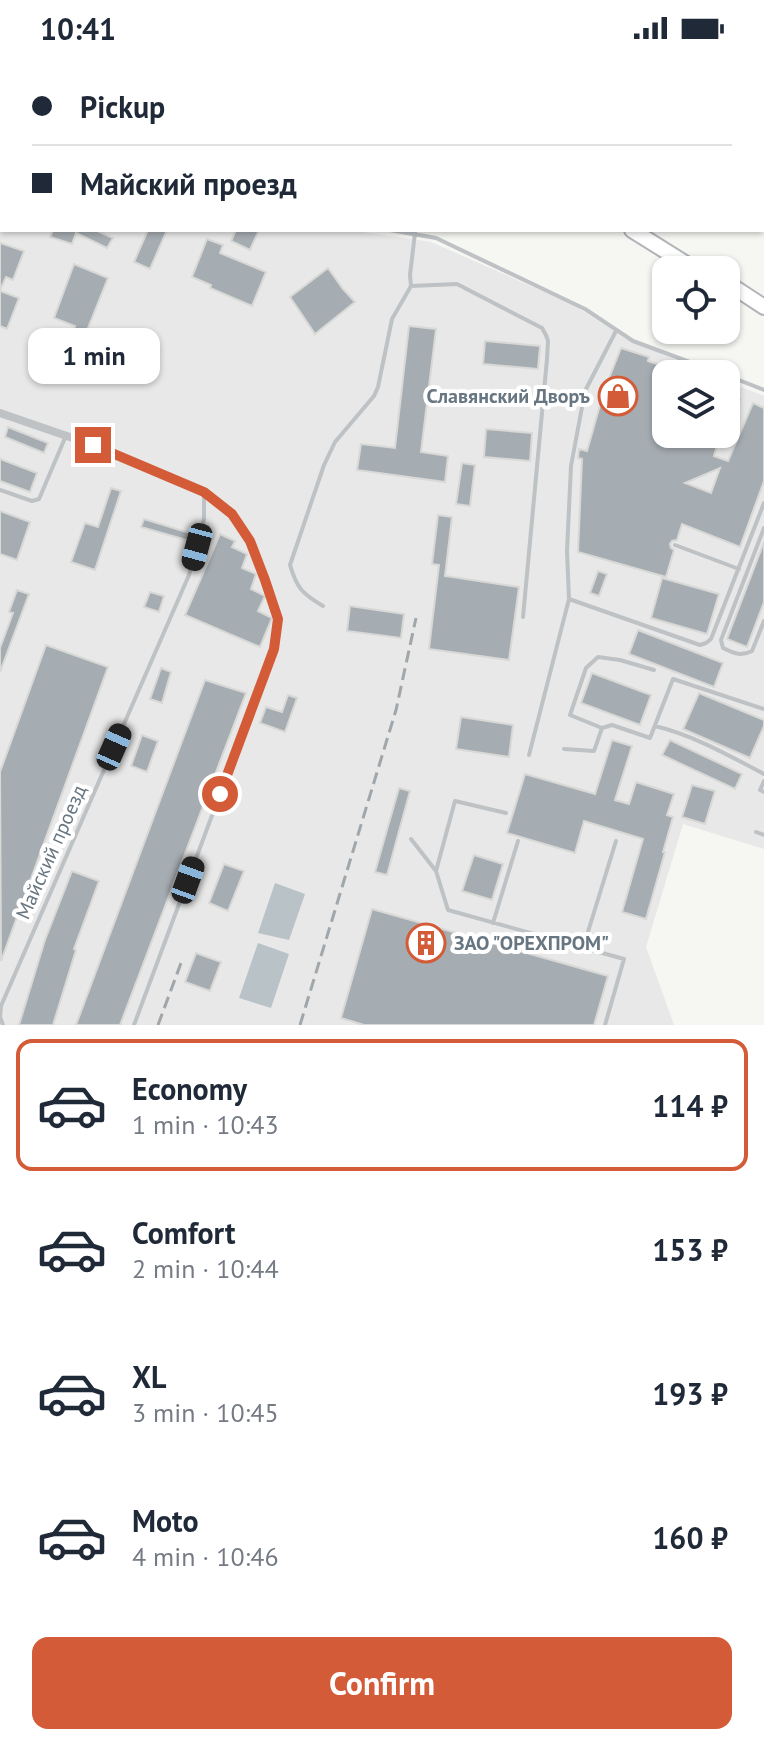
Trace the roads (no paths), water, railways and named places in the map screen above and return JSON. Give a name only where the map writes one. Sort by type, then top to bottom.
[{"type":"highway","points":[[635,232],[674,256]]},
{"type":"highway","points":[[648,232],[685,256]]},
{"type":"highway","points":[[740,291],[764,307]]},
{"type":"highway","points":[[740,298],[764,313]]},
{"type":"street","points":[[0,413],[93,445],[204,492]]},
{"type":"lane","points":[[407,232],[436,238],[570,301],[633,341],[684,360]]},
{"type":"lane","points":[[323,606],[302,593],[290,565],[324,465],[335,442],[378,387],[392,319],[411,286],[415,233]]},
{"type":"lane","points":[[411,286],[457,284],[542,328],[546,335],[547,359],[523,617]]},
{"type":"lane","points":[[529,755],[569,599],[567,551],[571,466],[585,391],[616,331]]},
{"type":"lane","points":[[740,381],[764,390]]},
{"type":"lane","points":[[0,490],[32,501],[39,499],[66,436]]},
{"type":"lane","points":[[134,1025],[274,649],[278,619],[250,541],[232,514],[204,492]]},
{"type":"lane","name":"Майский проезд","points":[[3,1025],[0,1006],[189,575],[204,519],[204,492]]},
{"type":"lane","points":[[569,599],[700,645],[706,643],[711,639],[764,503]]},
{"type":"lane","points":[[764,528],[721,640],[723,648],[744,655],[752,651],[764,621]]},
{"type":"lane","points":[[675,545],[739,569]]},
{"type":"lane","points":[[654,670],[598,657],[586,668],[570,715],[602,728],[612,725],[650,738],[673,679],[764,709]]},
{"type":"lane","points":[[655,726],[683,735],[764,774]]},
{"type":"lane","points":[[564,749],[594,751],[602,728]]},
{"type":"lane","points":[[764,781],[760,790],[764,792]]},
{"type":"lane","points":[[436,871],[455,801],[506,813]]},
{"type":"lane","points":[[756,832],[764,835]]},
{"type":"lane","points":[[411,839],[436,871],[448,910],[624,959],[605,1025]]},
{"type":"lane","points":[[493,923],[518,841]]},
{"type":"lane","points":[[583,948],[616,841]]},
{"type":"railway","points":[[300,1025],[396,710],[416,618]]},
{"type":"railway","points":[[158,1025],[181,963]]},
{"type":"place","name":"Cлавянский Дворъ","points":[[618,396]]},
{"type":"place","name":"ЗАО \"ОРЕХПРОМ\"","points":[[426,943]]}]
